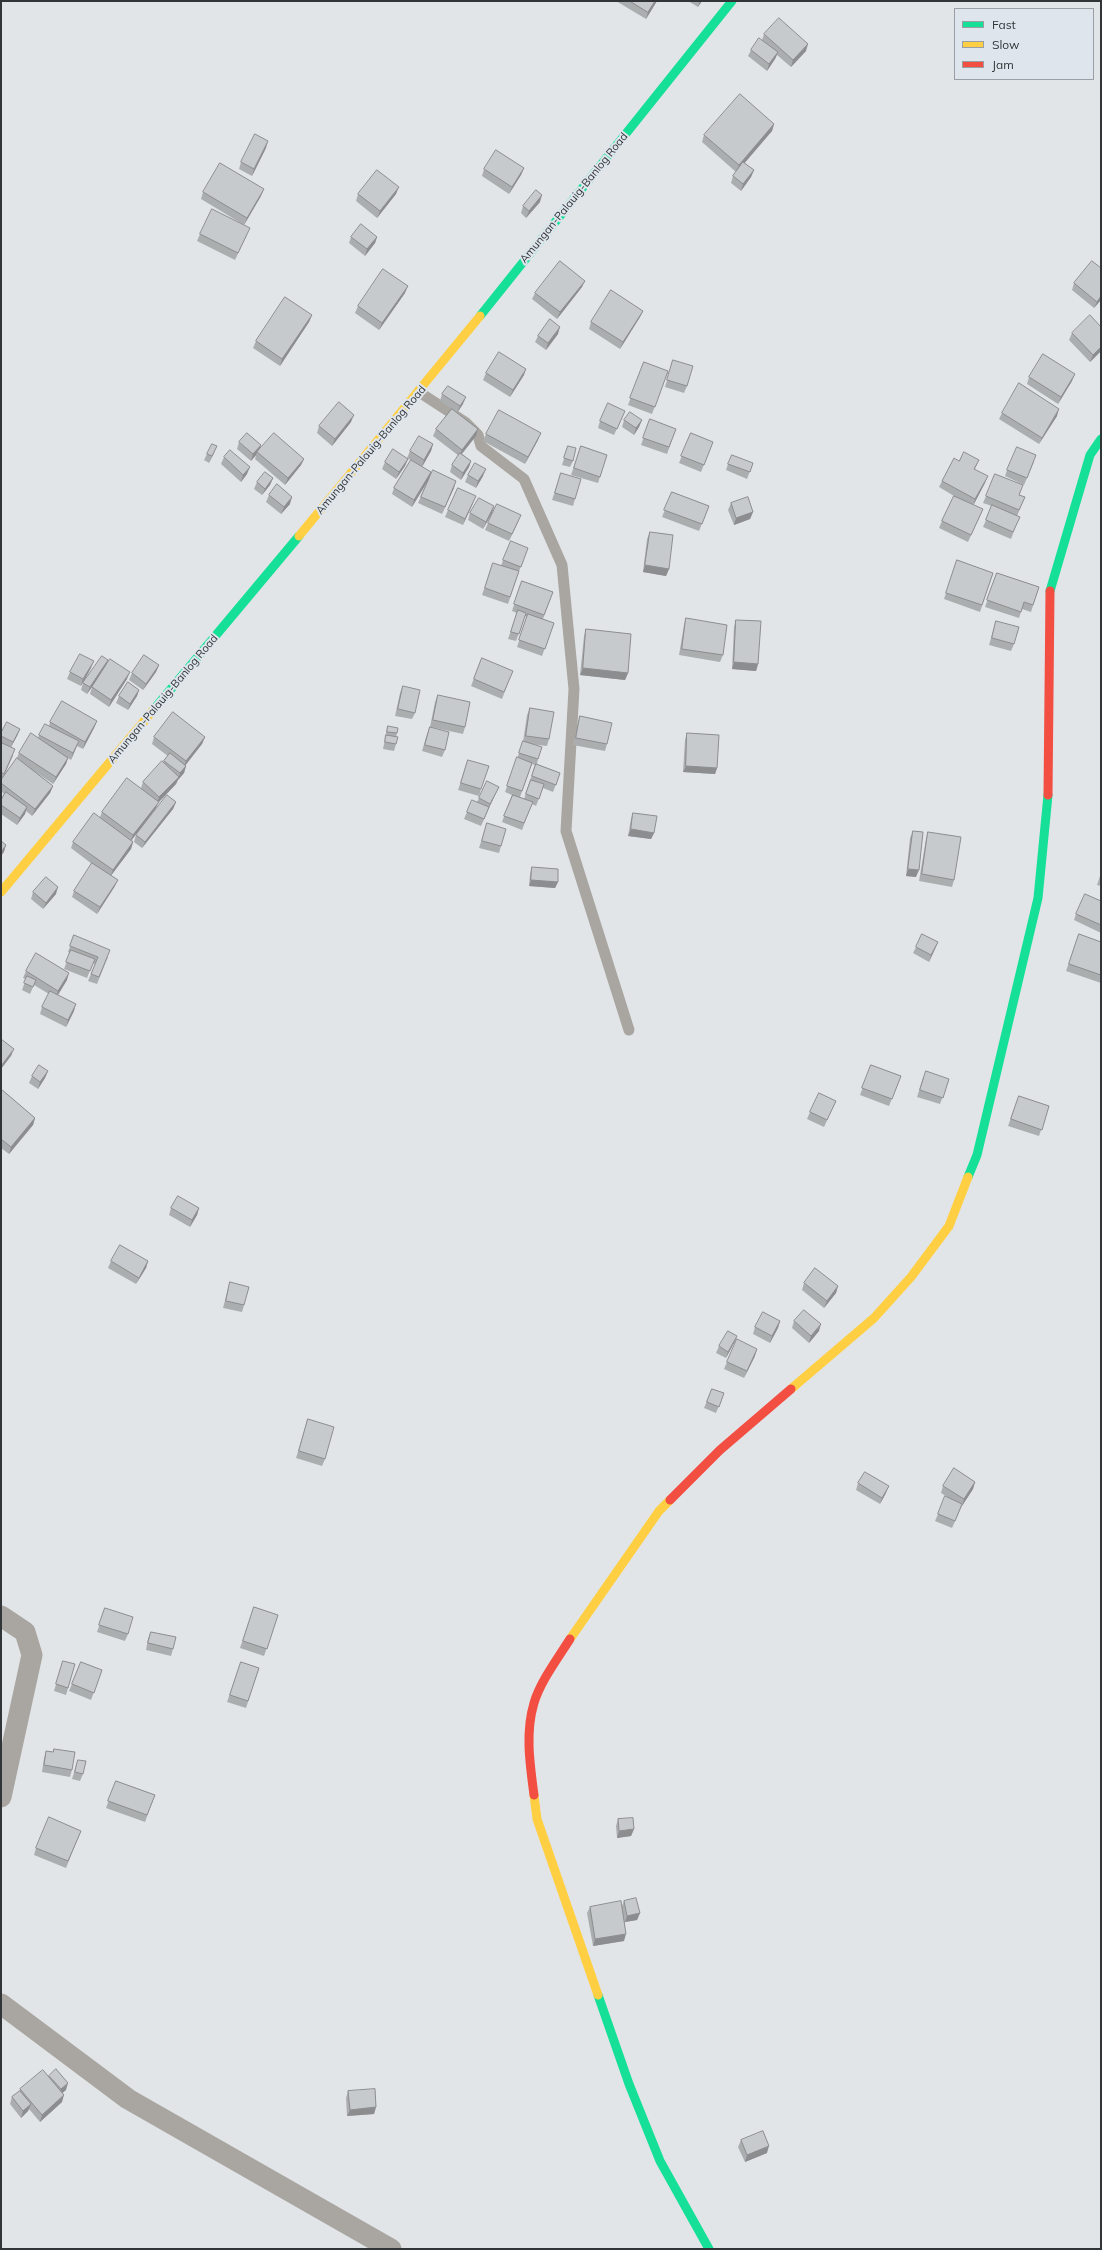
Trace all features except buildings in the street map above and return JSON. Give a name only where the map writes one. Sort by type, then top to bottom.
[{"type":"street","name":"Amungan-Palauig-Banlog Road","points":[[1,892],[419,392],[732,1]]},
{"type":"street","points":[[709,2249],[660,2161],[629,2084],[537,1819],[528,1750],[534,1703],[554,1663],[659,1512],[720,1450],[874,1318],[912,1277],[949,1226],[977,1155],[1038,898],[1050,790],[1050,588],[1090,455],[1101,439]]},
{"type":"street","points":[[1,1616],[25,1632],[32,1655],[1,1797]]},
{"type":"street","points":[[1,2004],[128,2099],[392,2249]]},
{"type":"lane","points":[[419,392],[465,422],[478,435],[481,446],[524,479],[562,565],[574,689],[566,831],[629,1030]]},
{"type":"traffic: fast","points":[[480,316],[732,1]]},
{"type":"traffic: fast","points":[[1050,591],[1090,455],[1101,439]]},
{"type":"traffic: fast","points":[[155,708],[299,536]]},
{"type":"traffic: fast","points":[[968,1177],[977,1155],[1038,898],[1048,795]]},
{"type":"traffic: fast","points":[[598,1995],[629,2084],[660,2161],[709,2249]]},
{"type":"traffic: slow","points":[[299,536],[480,316]]},
{"type":"traffic: slow","points":[[1,892],[155,708]]},
{"type":"traffic: slow","points":[[791,1389],[874,1318],[911,1277],[949,1226],[968,1177]]},
{"type":"traffic: slow","points":[[570,1639],[659,1511],[670,1500]]},
{"type":"traffic: slow","points":[[534,1795],[537,1819],[598,1995]]},
{"type":"traffic: jam","points":[[1048,795],[1050,591]]},
{"type":"traffic: jam","points":[[670,1500],[720,1450],[791,1389]]},
{"type":"traffic: jam","points":[[534,1795],[529,1749],[531,1714],[540,1687],[570,1639]]}]
